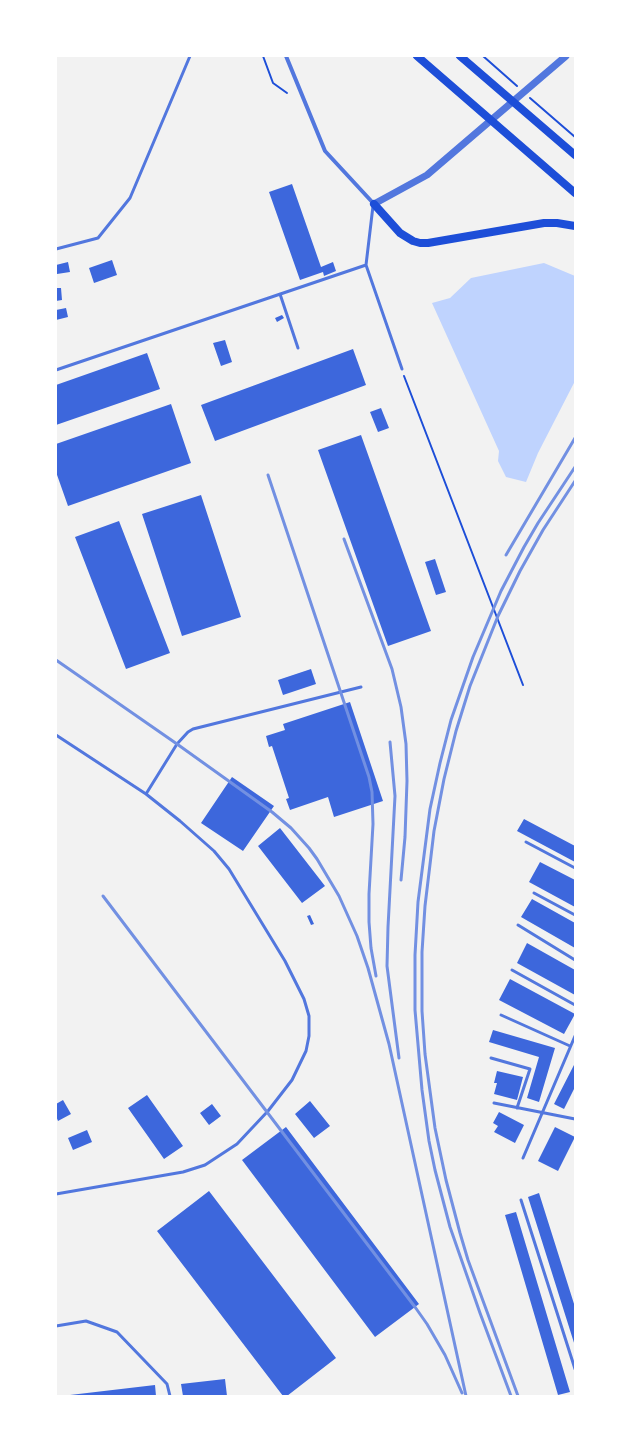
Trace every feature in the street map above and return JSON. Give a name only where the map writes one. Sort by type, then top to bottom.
[{"type":"main road","points":[[417,56],[575,193]]},
{"type":"main road","points":[[460,56],[575,154]]},
{"type":"main road","points":[[374,204],[400,233],[420,243],[428,243],[544,223],[557,223],[575,226]]},
{"type":"street","points":[[286,56],[325,151],[374,204],[428,175],[566,56]]},
{"type":"lane","points":[[56,249],[98,238],[130,198],[190,56]]},
{"type":"lane","points":[[374,204],[366,265],[402,369]]},
{"type":"lane","points":[[56,370],[366,265]]},
{"type":"lane","points":[[280,294],[298,348]]},
{"type":"lane","points":[[146,794],[177,744],[188,732],[193,729],[361,687]]},
{"type":"lane","points":[[56,735],[146,794],[197,834],[214,851],[229,869],[285,961],[304,999],[309,1016],[309,1036],[306,1051],[292,1080],[268,1112],[237,1144],[205,1165],[183,1172],[56,1194]]},
{"type":"lane","points":[[526,842],[575,868]]},
{"type":"lane","points":[[534,893],[575,915]]},
{"type":"lane","points":[[518,925],[575,960]]},
{"type":"lane","points":[[512,970],[575,1005]]},
{"type":"lane","points":[[501,1015],[570,1046]]},
{"type":"lane","points":[[524,1158],[575,1036]]},
{"type":"lane","points":[[491,1058],[530,1069],[517,1108]]},
{"type":"lane","points":[[494,1103],[575,1119]]},
{"type":"lane","points":[[521,1200],[575,1369]]},
{"type":"lane","points":[[56,1326],[86,1321],[117,1332],[167,1384],[170,1396]]},
{"type":"path","points":[[263,56],[274,83],[287,93]]},
{"type":"path","points":[[402,369],[477,569],[523,685]]},
{"type":"water","points":[[544,263],[575,276],[575,381],[538,453],[526,482],[506,477],[498,461],[499,451],[432,303],[450,298],[471,278]]},
{"type":"building","points":[[292,184],[321,267],[333,262],[336,271],[324,276],[323,272],[300,280],[269,192]]},
{"type":"building","points":[[112,260],[117,275],[94,283],[89,268]]},
{"type":"building","points":[[68,262],[70,272],[57,274],[56,265]]},
{"type":"building","points":[[56,288],[61,288],[62,300],[56,301]]},
{"type":"building","points":[[66,308],[68,317],[56,320],[56,310]]},
{"type":"building","points":[[282,315],[284,318],[277,322],[275,318]]},
{"type":"building","points":[[225,340],[232,362],[221,366],[213,343]]},
{"type":"building","points":[[353,349],[366,385],[215,441],[201,405]]},
{"type":"building","points":[[147,353],[160,389],[56,425],[56,385]]},
{"type":"building","points":[[171,404],[191,463],[68,506],[56,472],[56,444]]},
{"type":"building","points":[[381,408],[389,428],[378,432],[370,412]]},
{"type":"building","points":[[361,435],[431,631],[388,646],[318,450]]},
{"type":"building","points":[[201,495],[241,617],[182,636],[142,514]]},
{"type":"building","points":[[119,521],[170,653],[126,669],[75,537]]},
{"type":"building","points":[[435,559],[446,592],[436,595],[425,562]]},
{"type":"building","points":[[311,669],[316,684],[283,695],[278,680]]},
{"type":"building","points":[[350,702],[383,801],[334,817],[328,797],[290,810],[286,799],[289,798],[272,746],[269,747],[266,736],[285,730],[283,724]]},
{"type":"building","points":[[232,777],[274,806],[243,851],[201,823]]},
{"type":"building","points":[[524,819],[575,846],[575,862],[517,831]]},
{"type":"building","points":[[280,828],[325,886],[302,903],[258,846]]},
{"type":"building","points":[[540,862],[575,880],[575,907],[529,882]]},
{"type":"building","points":[[532,899],[575,923],[575,948],[521,917]]},
{"type":"building","points":[[310,915],[314,924],[311,925],[307,916]]},
{"type":"building","points":[[527,943],[575,970],[575,995],[517,963]]},
{"type":"building","points":[[510,979],[575,1014],[564,1034],[499,1000]]},
{"type":"building","points":[[493,1030],[555,1048],[539,1102],[527,1098],[539,1057],[489,1042]]},
{"type":"building","points":[[575,1063],[575,1087],[564,1109],[554,1104]]},
{"type":"building","points":[[497,1071],[523,1077],[517,1100],[494,1094],[497,1083],[494,1083]]},
{"type":"building","points":[[147,1095],[183,1146],[164,1159],[128,1108]]},
{"type":"building","points":[[63,1100],[71,1114],[58,1121],[56,1116],[56,1104]]},
{"type":"building","points":[[310,1101],[330,1126],[314,1138],[295,1114]]},
{"type":"building","points":[[212,1104],[221,1116],[209,1125],[200,1113]]},
{"type":"building","points":[[499,1112],[524,1125],[515,1143],[494,1132],[498,1126],[493,1123]]},
{"type":"building","points":[[286,1127],[419,1304],[375,1337],[242,1160]]},
{"type":"building","points":[[555,1127],[575,1137],[558,1171],[538,1161]]},
{"type":"building","points":[[87,1130],[92,1142],[73,1150],[68,1138]]},
{"type":"building","points":[[209,1191],[336,1358],[287,1396],[283,1396],[157,1231]]},
{"type":"building","points":[[539,1193],[575,1307],[575,1346],[528,1197]]},
{"type":"building","points":[[516,1212],[570,1392],[558,1395],[505,1215]]},
{"type":"building","points":[[225,1379],[227,1396],[183,1396],[181,1384]]},
{"type":"building","points":[[155,1385],[156,1396],[70,1396],[70,1395]]},
{"type":"railway","points":[[506,555],[575,438]]},
{"type":"railway","points":[[511,1396],[450,1227],[429,1141],[422,1090],[415,1010],[415,955],[418,902],[430,809],[440,763],[451,720],[473,657],[501,591],[524,547],[575,467]]},
{"type":"railway","points":[[268,475],[369,777],[372,792],[373,824],[369,922],[371,948],[376,976]]},
{"type":"railway","points":[[518,1396],[468,1260],[446,1180],[435,1128],[425,1054],[422,1011],[422,952],[425,906],[434,831],[444,779],[456,731],[470,686],[498,616],[520,571],[543,530],[575,481]]},
{"type":"railway","points":[[344,539],[392,669],[401,707],[406,744],[407,781],[405,837],[401,880]]},
{"type":"railway","points":[[56,660],[272,812],[291,828],[309,848],[339,896],[357,936],[368,968],[389,1044],[466,1396]]},
{"type":"railway","points":[[390,742],[395,796],[387,966],[399,1058]]},
{"type":"railway","points":[[103,896],[415,1307],[445,1355],[462,1393]]}]
